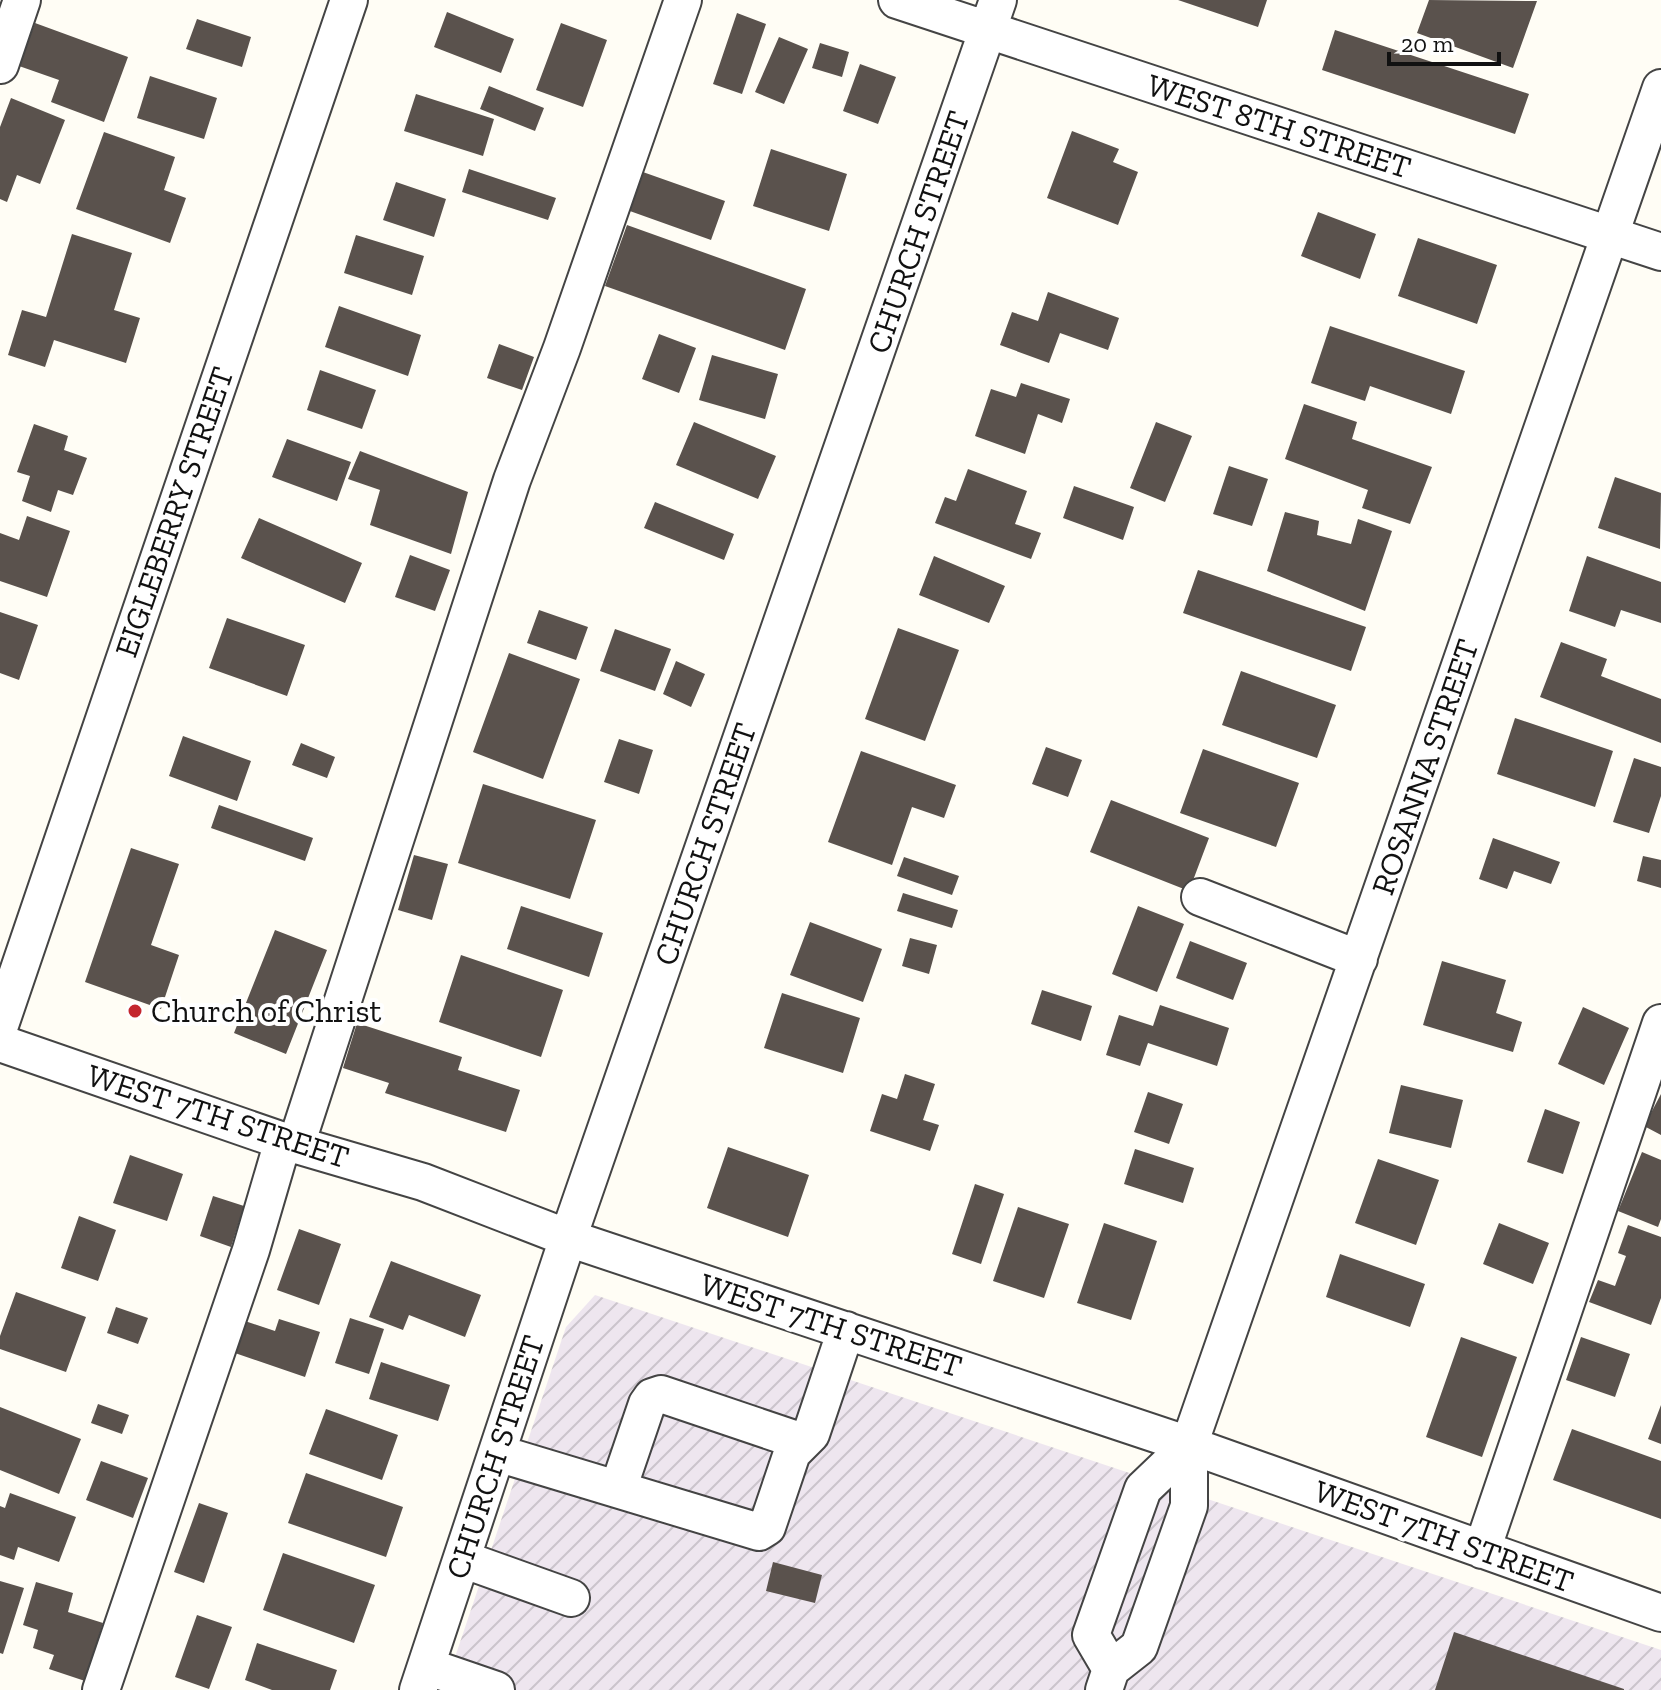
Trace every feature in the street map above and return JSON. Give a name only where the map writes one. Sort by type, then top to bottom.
[{"type":"street","name":"EIGLEBERRY STREET","points":[[0,1025],[349,0]]},
{"type":"street","points":[[101,1690],[290,1143],[512,480],[562,348],[683,0]]},
{"type":"street","name":"WEST 8TH STREET","points":[[897,0],[993,15],[1661,252]]},
{"type":"street","name":"CHURCH STREET","points":[[422,1678],[568,1238],[993,15]]},
{"type":"street","points":[[0,65],[11,18]]},
{"type":"street","name":"ROSANNA STREET","points":[[1189,1445],[1143,1489],[1096,1620],[1091,1635],[1107,1680],[1139,1647],[1189,1506],[1189,1445],[1661,88]]},
{"type":"street","points":[[1200,897],[1359,959]]},
{"type":"street","points":[[1482,1550],[1661,1023]]},
{"type":"street","name":"WEST 7TH STREET","points":[[0,1043],[290,1143],[423,1182],[568,1238],[1189,1445],[1661,1613]]},
{"type":"street","points":[[497,1453],[759,1532],[767,1527],[792,1453],[811,1434],[846,1330]]},
{"type":"street","points":[[618,1489],[647,1404],[652,1397],[661,1394],[803,1442]]},
{"type":"street","points":[[462,1559],[571,1598]]},
{"type":"street","points":[[422,1678],[496,1690]]},
{"type":"shaded area","points":[[595,1295],[1661,1650],[1661,1690],[444,1690],[566,1327]]},
{"type":"building","points":[[1178,0],[1267,0],[1258,27]]},
{"type":"building","points":[[1429,0],[1537,1],[1513,68],[1417,33]]},
{"type":"building","points":[[447,12],[514,39],[501,73],[434,47]]},
{"type":"building","points":[[737,13],[766,24],[742,94],[713,84]]},
{"type":"building","points":[[197,19],[251,37],[242,67],[186,49]]},
{"type":"building","points":[[35,23],[128,57],[104,122],[51,102],[59,80],[19,66]]},
{"type":"building","points":[[561,23],[607,40],[583,107],[536,90]]},
{"type":"building","points":[[1335,30],[1529,94],[1515,134],[1322,70]]},
{"type":"building","points":[[779,37],[808,49],[784,104],[755,92]]},
{"type":"building","points":[[820,43],[849,52],[842,77],[812,68]]},
{"type":"building","points":[[860,64],[896,77],[878,124],[843,111]]},
{"type":"building","points":[[150,76],[217,98],[204,139],[137,118]]},
{"type":"building","points":[[489,86],[544,108],[535,131],[480,109]]},
{"type":"building","points":[[416,94],[494,119],[483,156],[404,131]]},
{"type":"building","points":[[11,98],[65,120],[40,184],[17,175],[7,202],[0,199],[0,127]]},
{"type":"building","points":[[1072,131],[1119,149],[1113,162],[1138,172],[1118,225],[1047,198]]},
{"type":"building","points":[[104,132],[175,157],[164,190],[186,198],[170,243],[76,209]]},
{"type":"building","points":[[771,149],[847,174],[829,231],[753,206]]},
{"type":"building","points":[[469,169],[556,198],[548,220],[462,192]]},
{"type":"building","points":[[640,171],[725,201],[711,240],[627,210]]},
{"type":"building","points":[[396,182],[446,199],[434,237],[383,220]]},
{"type":"building","points":[[1318,212],[1376,234],[1360,279],[1301,256]]},
{"type":"building","points":[[627,225],[806,289],[785,350],[605,286]]},
{"type":"building","points":[[72,234],[132,253],[114,310],[140,318],[126,363],[54,340],[45,367],[8,355],[22,310],[46,317]]},
{"type":"building","points":[[356,235],[424,256],[412,295],[344,273]]},
{"type":"building","points":[[1418,238],[1497,265],[1477,324],[1398,296]]},
{"type":"building","points":[[1048,292],[1119,318],[1108,350],[1060,333],[1049,363],[1000,345],[1012,312],[1038,321]]},
{"type":"building","points":[[339,306],[421,335],[408,376],[325,347]]},
{"type":"building","points":[[1330,326],[1465,371],[1451,414],[1370,386],[1365,401],[1311,383]]},
{"type":"building","points":[[659,334],[696,348],[679,393],[642,379]]},
{"type":"building","points":[[499,344],[534,357],[522,390],[487,378]]},
{"type":"building","points":[[712,355],[778,374],[765,419],[699,400]]},
{"type":"building","points":[[320,370],[376,390],[362,429],[307,410]]},
{"type":"building","points":[[1021,383],[1070,399],[1062,423],[1038,414],[1025,454],[975,436],[991,389],[1016,397]]},
{"type":"building","points":[[1304,404],[1357,422],[1352,439],[1432,467],[1410,524],[1362,508],[1368,490],[1285,459]]},
{"type":"building","points":[[694,422],[776,456],[758,499],[676,465]]},
{"type":"building","points":[[1156,422],[1192,436],[1165,502],[1130,488]]},
{"type":"building","points":[[34,424],[68,436],[64,450],[87,458],[73,495],[58,490],[51,512],[22,501],[30,476],[17,472]]},
{"type":"building","points":[[287,439],[351,462],[337,501],[272,477]]},
{"type":"building","points":[[360,451],[468,492],[451,554],[370,525],[380,490],[348,479]]},
{"type":"building","points":[[1229,466],[1268,479],[1252,526],[1213,514]]},
{"type":"building","points":[[968,469],[1027,491],[1015,524],[1041,533],[1031,559],[935,523],[945,497],[956,501]]},
{"type":"building","points":[[1615,477],[1661,493],[1660,549],[1598,528]]},
{"type":"building","points":[[1074,486],[1134,507],[1123,540],[1063,518]]},
{"type":"building","points":[[655,502],[734,534],[724,560],[644,528]]},
{"type":"building","points":[[1285,512],[1319,521],[1317,535],[1351,544],[1358,519],[1392,531],[1365,611],[1267,571]]},
{"type":"building","points":[[27,516],[70,531],[47,597],[0,581],[0,533],[19,540]]},
{"type":"building","points":[[259,518],[362,563],[345,603],[241,558]]},
{"type":"building","points":[[410,555],[450,570],[435,611],[395,597]]},
{"type":"building","points":[[934,556],[1005,586],[989,623],[919,595]]},
{"type":"building","points":[[1587,556],[1661,582],[1661,623],[1621,610],[1615,627],[1569,611]]},
{"type":"building","points":[[1198,570],[1366,627],[1351,671],[1183,613]]},
{"type":"building","points":[[539,610],[588,627],[576,660],[527,643]]},
{"type":"building","points":[[0,612],[38,625],[19,680],[0,673]]},
{"type":"building","points":[[227,618],[305,645],[287,696],[209,668]]},
{"type":"building","points":[[898,628],[959,650],[925,741],[865,719]]},
{"type":"building","points":[[615,629],[671,649],[655,691],[600,671]]},
{"type":"building","points":[[1561,642],[1607,659],[1601,676],[1661,699],[1661,743],[1540,697]]},
{"type":"building","points":[[509,653],[580,679],[543,779],[473,752]]},
{"type":"building","points":[[676,661],[705,674],[691,707],[663,694]]},
{"type":"building","points":[[1241,671],[1336,705],[1317,758],[1222,725]]},
{"type":"building","points":[[1515,718],[1613,751],[1595,807],[1497,774]]},
{"type":"building","points":[[183,736],[251,761],[237,801],[169,776]]},
{"type":"building","points":[[619,739],[653,750],[639,794],[604,782]]},
{"type":"building","points":[[301,743],[335,757],[327,778],[292,765]]},
{"type":"building","points":[[1046,747],[1082,760],[1068,797],[1032,784]]},
{"type":"building","points":[[1203,749],[1299,783],[1276,847],[1180,813]]},
{"type":"building","points":[[861,751],[956,785],[944,818],[912,807],[892,865],[828,842]]},
{"type":"building","points":[[1634,758],[1661,767],[1661,796],[1649,833],[1613,822]]},
{"type":"building","points":[[483,784],[596,820],[570,899],[458,863]]},
{"type":"building","points":[[1111,800],[1209,838],[1189,891],[1090,852]]},
{"type":"building","points":[[219,805],[313,838],[305,861],[211,828]]},
{"type":"building","points":[[1493,838],[1560,862],[1551,884],[1514,871],[1507,889],[1479,879]]},
{"type":"building","points":[[131,848],[179,864],[151,945],[179,955],[161,1009],[85,982]]},
{"type":"building","points":[[414,855],[448,864],[432,920],[398,910]]},
{"type":"building","points":[[1643,856],[1661,860],[1661,888],[1637,881]]},
{"type":"building","points":[[904,857],[959,876],[952,895],[897,876]]},
{"type":"building","points":[[903,893],[958,910],[952,928],[897,911]]},
{"type":"building","points":[[521,906],[603,933],[589,977],[507,949]]},
{"type":"building","points":[[1138,906],[1184,924],[1157,992],[1112,974]]},
{"type":"building","points":[[810,922],[882,949],[863,1002],[790,975]]},
{"type":"building","points":[[275,930],[327,950],[286,1054],[234,1033]]},
{"type":"building","points":[[910,938],[937,945],[929,974],[902,966]]},
{"type":"building","points":[[1190,941],[1247,963],[1233,1000],[1176,978]]},
{"type":"building","points":[[461,955],[563,990],[541,1057],[439,1022]]},
{"type":"building","points":[[1442,961],[1506,980],[1496,1013],[1522,1022],[1513,1052],[1423,1025]]},
{"type":"building","points":[[1042,990],[1092,1006],[1081,1041],[1031,1024]]},
{"type":"building","points":[[782,993],[860,1018],[843,1073],[764,1048]]},
{"type":"building","points":[[1160,1005],[1229,1028],[1217,1066],[1148,1043],[1140,1066],[1106,1055],[1119,1015],[1153,1026]]},
{"type":"building","points":[[1583,1007],[1629,1028],[1604,1085],[1558,1064]]},
{"type":"building","points":[[357,1023],[462,1057],[458,1070],[520,1090],[506,1132],[385,1093],[389,1083],[343,1068]]},
{"type":"building","points":[[905,1074],[935,1084],[923,1120],[939,1125],[930,1151],[870,1131],[882,1094],[897,1099]]},
{"type":"building","points":[[1401,1085],[1463,1100],[1451,1148],[1389,1133]]},
{"type":"building","points":[[1148,1092],[1183,1104],[1169,1144],[1134,1132]]},
{"type":"building","points":[[1661,1094],[1661,1135],[1644,1126]]},
{"type":"building","points":[[1545,1109],[1580,1122],[1563,1174],[1527,1162]]},
{"type":"building","points":[[728,1147],[809,1175],[788,1237],[707,1208]]},
{"type":"building","points":[[1135,1149],[1194,1168],[1183,1203],[1124,1184]]},
{"type":"building","points":[[1642,1152],[1661,1160],[1661,1219],[1658,1227],[1618,1211]]},
{"type":"building","points":[[130,1155],[183,1174],[167,1221],[113,1203]]},
{"type":"building","points":[[1378,1159],[1439,1180],[1416,1245],[1355,1223]]},
{"type":"building","points":[[975,1184],[1004,1194],[981,1264],[952,1254]]},
{"type":"building","points":[[213,1196],[244,1206],[231,1247],[200,1236]]},
{"type":"building","points":[[1018,1207],[1069,1224],[1044,1298],[993,1281]]},
{"type":"building","points":[[79,1216],[116,1230],[98,1281],[61,1268]]},
{"type":"building","points":[[1104,1223],[1157,1241],[1131,1320],[1077,1303]]},
{"type":"building","points":[[1499,1223],[1549,1243],[1533,1284],[1483,1264]]},
{"type":"building","points":[[1628,1225],[1661,1237],[1661,1298],[1651,1325],[1589,1302],[1598,1280],[1615,1286],[1626,1256],[1618,1253]]},
{"type":"building","points":[[299,1229],[341,1244],[319,1305],[277,1290]]},
{"type":"building","points":[[1340,1254],[1425,1284],[1410,1327],[1326,1297]]},
{"type":"building","points":[[391,1261],[481,1295],[465,1337],[409,1315],[403,1330],[369,1317]]},
{"type":"building","points":[[16,1292],[86,1317],[66,1372],[0,1349],[0,1336]]},
{"type":"building","points":[[116,1307],[148,1318],[138,1344],[107,1333]]},
{"type":"building","points":[[350,1318],[384,1329],[369,1374],[335,1363]]},
{"type":"building","points":[[279,1319],[320,1332],[305,1377],[232,1352],[242,1320],[275,1331]]},
{"type":"building","points":[[1461,1337],[1517,1357],[1482,1457],[1426,1437]]},
{"type":"building","points":[[1581,1337],[1630,1354],[1615,1397],[1566,1380]]},
{"type":"building","points":[[381,1362],[450,1385],[438,1421],[369,1399]]},
{"type":"building","points":[[98,1404],[129,1415],[122,1434],[91,1423]]},
{"type":"building","points":[[1661,1405],[1661,1444],[1648,1439]]},
{"type":"building","points":[[0,1407],[81,1439],[59,1494],[0,1470]]},
{"type":"building","points":[[326,1409],[398,1435],[382,1480],[309,1454]]},
{"type":"building","points":[[1572,1429],[1661,1461],[1661,1519],[1553,1480]]},
{"type":"building","points":[[101,1461],[148,1478],[133,1518],[86,1500]]},
{"type":"building","points":[[306,1473],[403,1507],[386,1557],[288,1523]]},
{"type":"building","points":[[10,1493],[76,1517],[59,1562],[18,1547],[14,1560],[0,1555],[0,1506],[5,1508]]},
{"type":"building","points":[[199,1503],[228,1513],[204,1583],[174,1572]]},
{"type":"building","points":[[283,1553],[375,1585],[354,1643],[263,1610]]},
{"type":"building","points":[[773,1562],[822,1575],[815,1603],[766,1591]]},
{"type":"building","points":[[0,1581],[24,1588],[3,1654],[0,1653]]},
{"type":"building","points":[[36,1582],[73,1593],[68,1612],[103,1623],[85,1681],[49,1669],[54,1655],[33,1648],[38,1630],[23,1625]]},
{"type":"building","points":[[197,1615],[232,1627],[209,1689],[175,1677]]},
{"type":"building","points":[[1454,1632],[1624,1689],[1624,1690],[1435,1690]]},
{"type":"building","points":[[257,1643],[337,1670],[330,1690],[272,1690],[245,1680]]},
{"type":"place","name":"Church of Christ","points":[[135,1011]]}]
